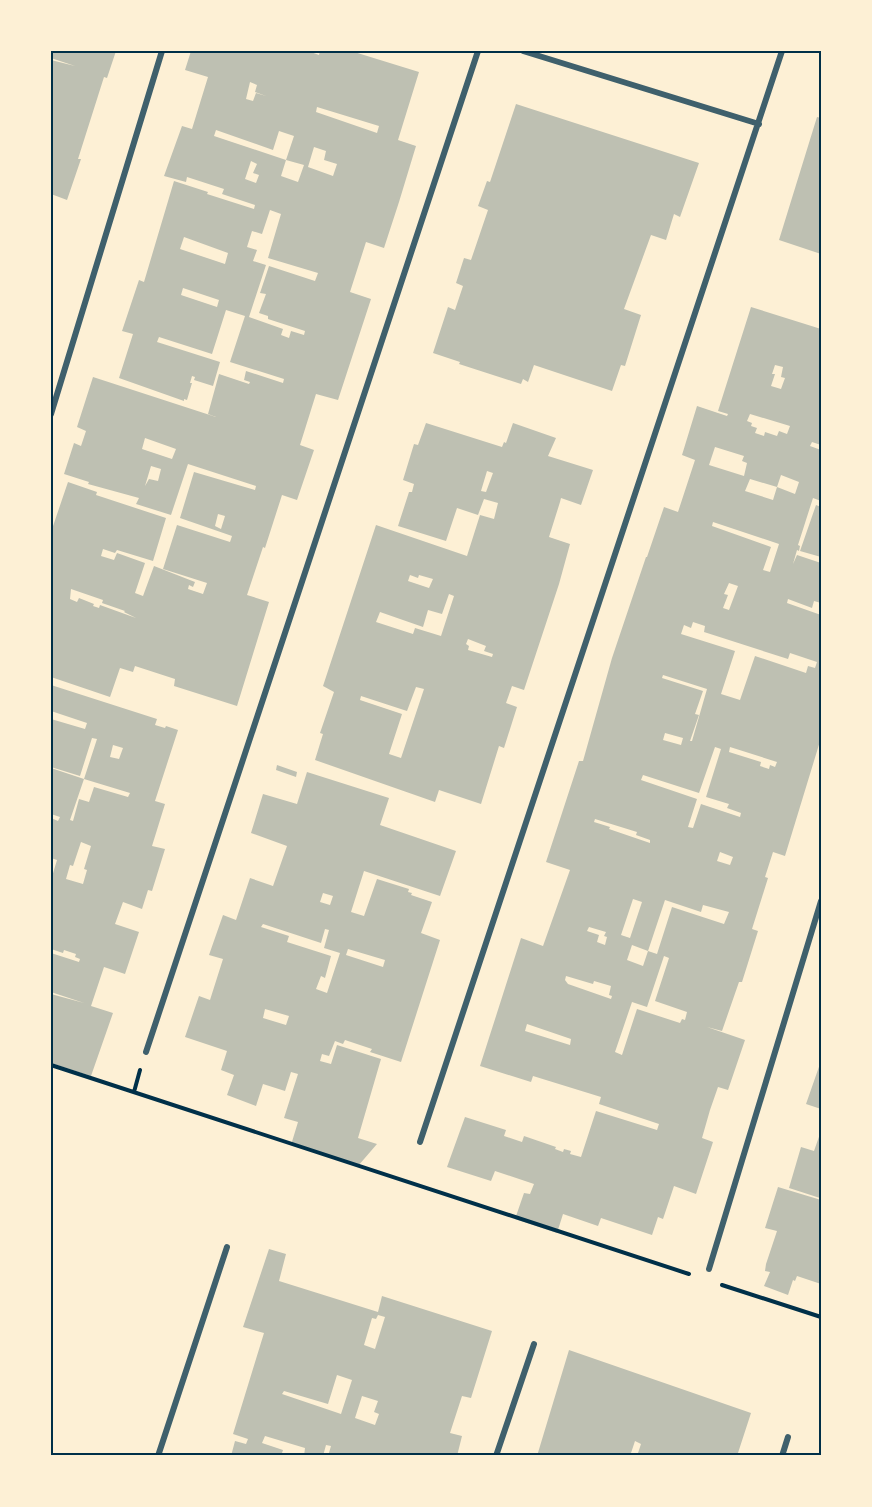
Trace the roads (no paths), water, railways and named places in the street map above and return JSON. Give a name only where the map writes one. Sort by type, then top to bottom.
[{"type":"street","points":[[51,414],[162,51]]},
{"type":"street","points":[[146,1052],[478,51]]},
{"type":"street","points":[[523,51],[759,124]]},
{"type":"street","points":[[420,1142],[782,51]]},
{"type":"street","points":[[709,1269],[821,901]]},
{"type":"street","points":[[158,1456],[227,1247]]},
{"type":"street","points":[[496,1456],[534,1344]]},
{"type":"street","points":[[782,1456],[788,1437]]}]
